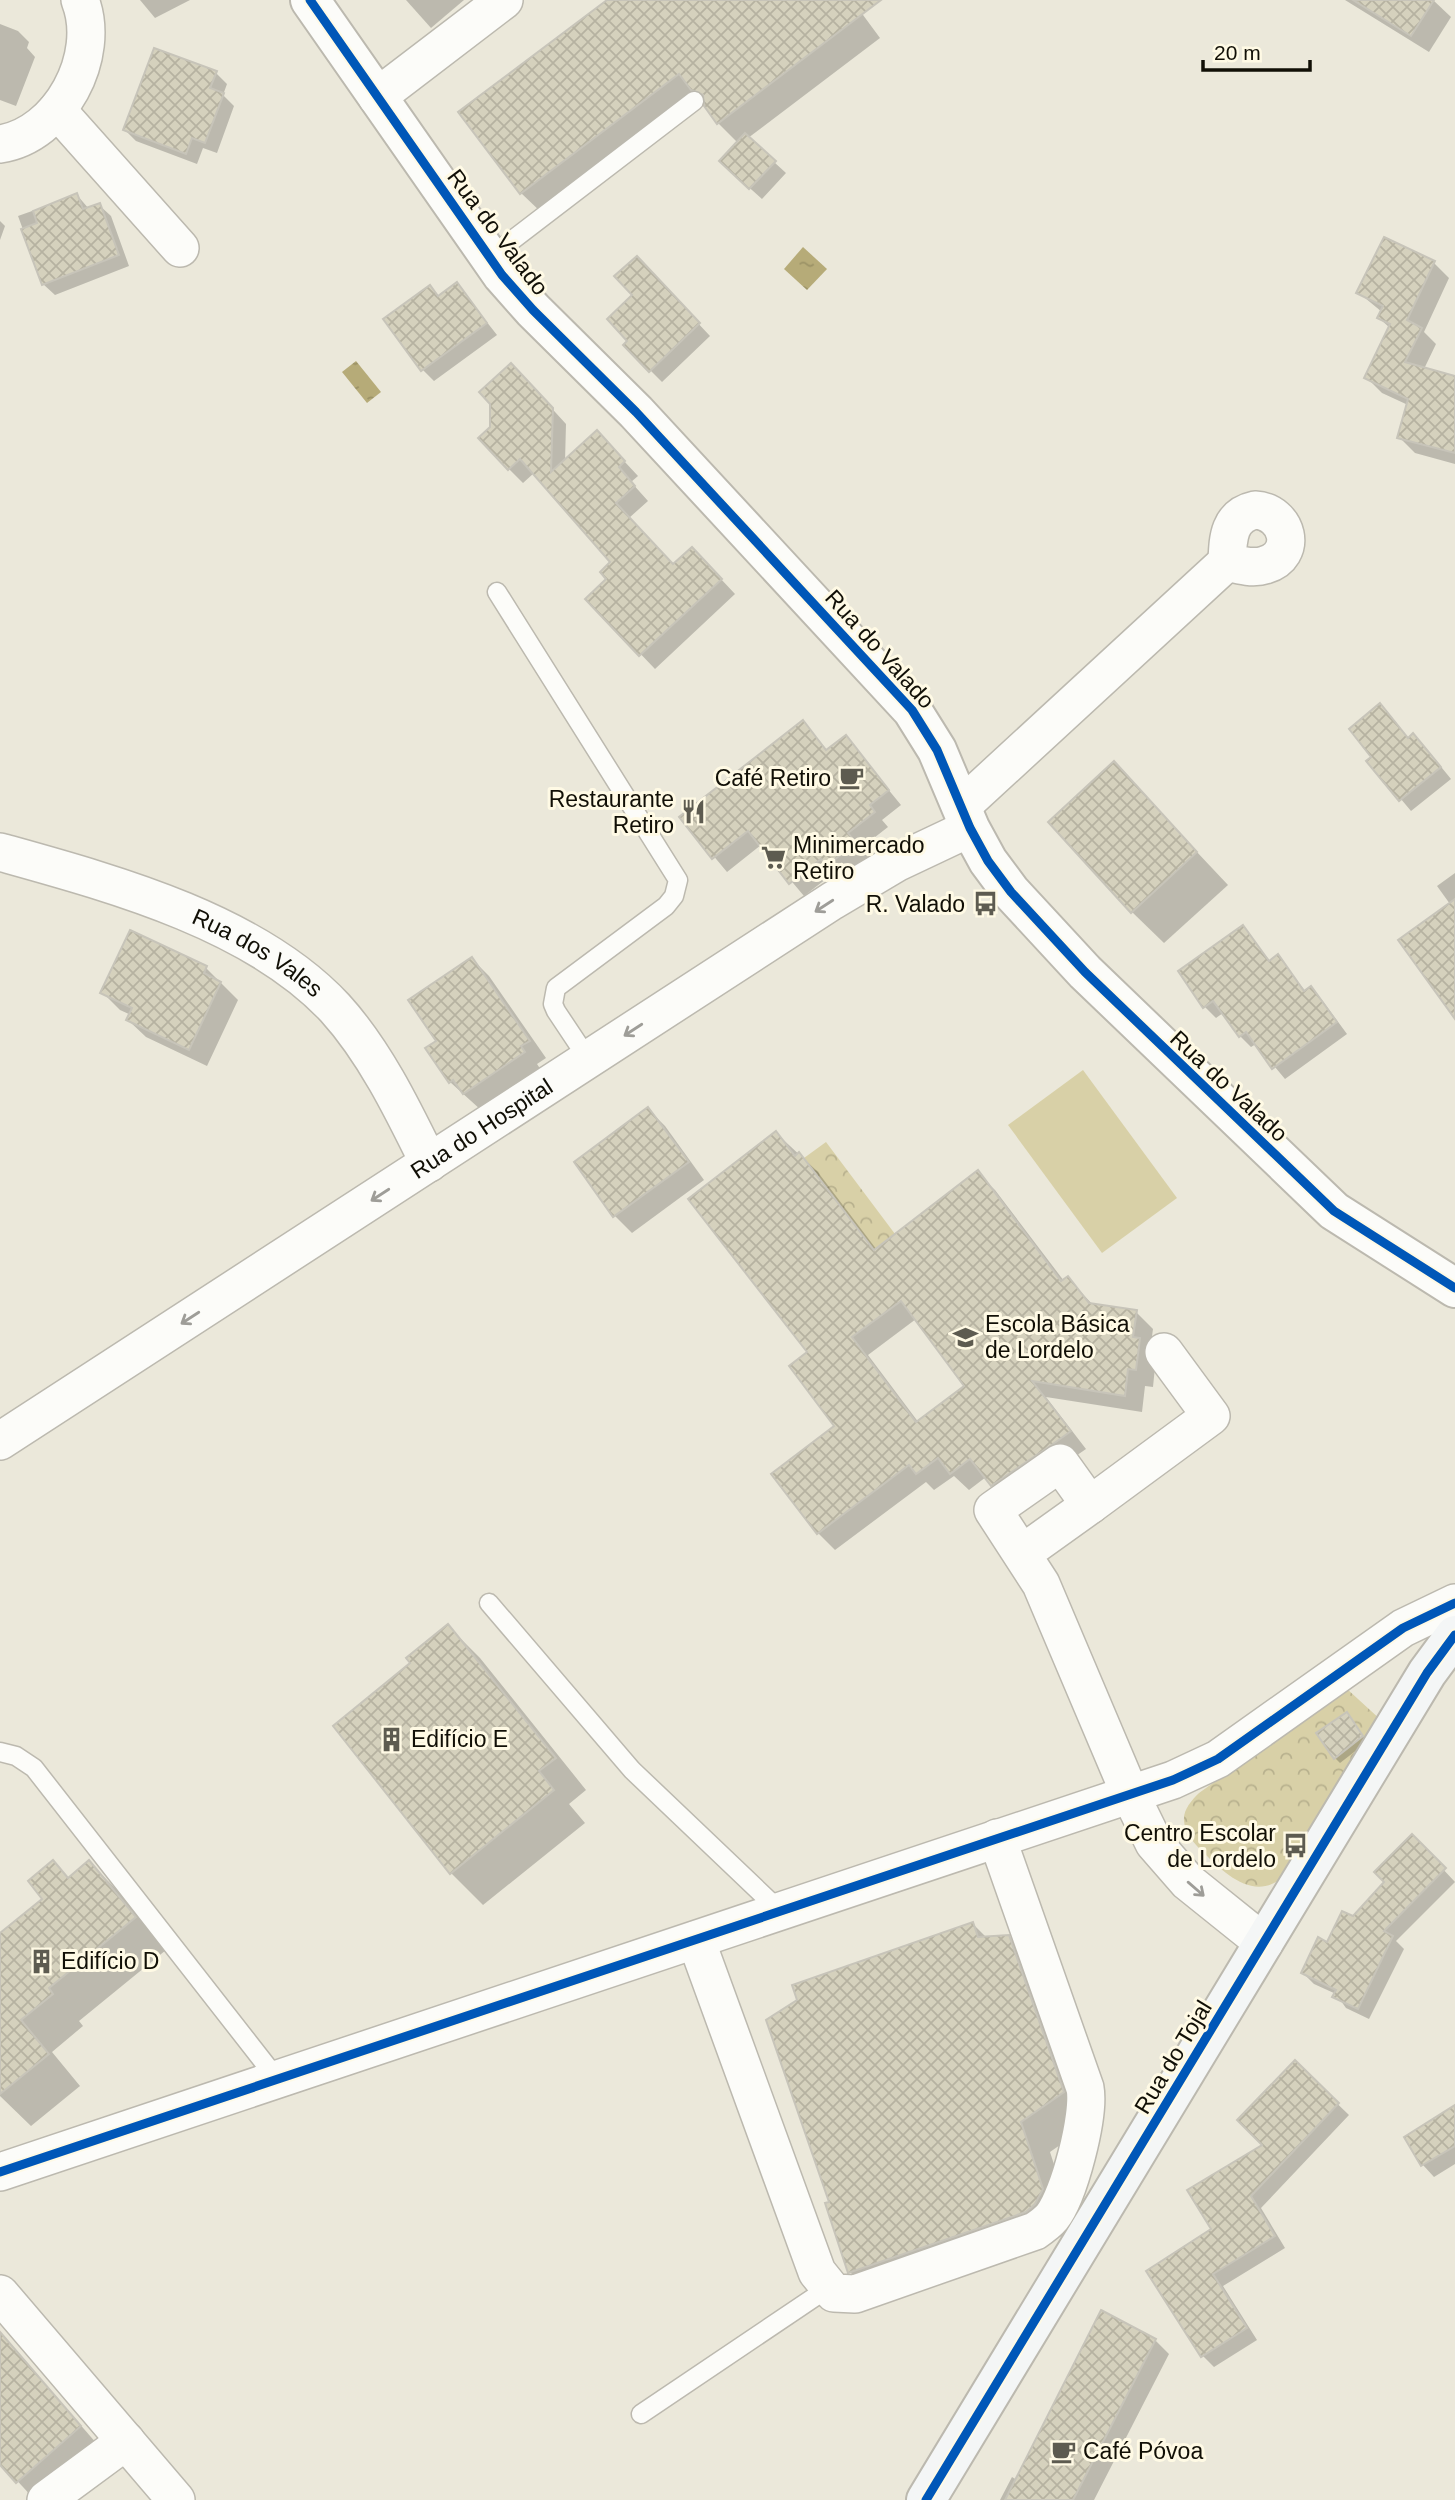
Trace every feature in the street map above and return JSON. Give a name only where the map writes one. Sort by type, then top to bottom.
[{"type":"main road","name":"Rua do Tojal","points":[[926,2500],[1427,1673],[1455,1635]]},
{"type":"street","points":[[0,144],[26,137],[57,110],[79,68],[86,43],[87,23],[80,0]]},
{"type":"street","name":"Rua do Valado","points":[[310,0],[489,258],[533,310],[636,412],[912,709],[937,750],[988,861],[1026,908],[1116,1005],[1334,1211],[1455,1288]]},
{"type":"street","points":[[377,97],[504,0]]},
{"type":"street","points":[[57,110],[180,248]]},
{"type":"street","name":"Rua do Hospital","points":[[0,1441],[966,817],[1227,562]]},
{"type":"street","name":"Rua dos Vales","points":[[0,852],[135,891],[180,910],[245,942],[310,983],[362,1041],[429,1163]]},
{"type":"street","points":[[1023,1553],[1212,1416],[1164,1352]]},
{"type":"street","points":[[1090,1505],[1060,1463],[993,1510],[1023,1553],[1053,1609],[1129,1794],[1154,1843],[1169,1863],[1207,1898],[1265,1942]]},
{"type":"street","points":[[0,2172],[1173,1780],[1218,1759],[1403,1628],[1455,1603]]},
{"type":"street","points":[[696,1940],[817,2272],[828,2288],[844,2296],[855,2294],[1035,2231],[1053,2216],[1060,2204],[1086,2114],[1085,2088],[997,1839]]},
{"type":"street","points":[[0,2294],[176,2500]]},
{"type":"street","points":[[46,2500],[126,2441]]},
{"type":"lane","points":[[489,258],[694,101]]},
{"type":"lane","points":[[497,592],[678,880],[674,896],[666,906],[556,988],[553,1004],[556,1011],[588,1059]]},
{"type":"lane","points":[[489,1603],[632,1770],[781,1912]]},
{"type":"lane","points":[[0,1752],[16,1756],[34,1768],[276,2079]]},
{"type":"lane","points":[[641,2414],[828,2288]]},
{"type":"green space","points":[[1083,1070],[1177,1198],[1102,1253],[1008,1125]]},
{"type":"green space","points":[[826,1142],[895,1234],[869,1253],[844,1210],[804,1158]]},
{"type":"green space","points":[[1346,1688],[1382,1721],[1282,1878],[1260,1887],[1240,1882],[1221,1869],[1191,1839],[1184,1821],[1188,1806],[1199,1793]]},
{"type":"water","points":[[803,247],[827,269],[807,290],[784,269]]},
{"type":"water","points":[[356,361],[381,392],[367,403],[342,372]]},
{"type":"building","points":[[607,0],[881,0],[717,124],[704,106],[703,95],[691,90],[679,74],[520,194],[458,112]]},
{"type":"building","points":[[1353,0],[1434,0],[1411,36]]},
{"type":"building","points":[[154,48],[217,71],[210,88],[224,93],[205,143],[192,138],[186,154],[123,130]]},
{"type":"building","points":[[745,133],[776,161],[749,189],[719,161]]},
{"type":"building","points":[[77,193],[83,209],[100,203],[119,255],[42,285],[21,229],[37,223],[33,211]]},
{"type":"building","points":[[1384,237],[1435,261],[1407,320],[1422,328],[1405,362],[1455,376],[1455,453],[1397,438],[1408,399],[1364,378],[1390,324],[1377,318],[1383,306],[1356,293]]},
{"type":"building","points":[[637,256],[700,323],[649,372],[623,345],[627,341],[607,319],[632,295],[614,276]]},
{"type":"building","points":[[457,282],[487,323],[421,371],[383,319],[430,285],[438,296]]},
{"type":"building","points":[[511,363],[553,408],[551,472],[597,430],[625,461],[619,467],[635,486],[616,503],[673,564],[692,547],[722,579],[639,656],[585,599],[606,579],[600,572],[610,562],[520,459],[508,470],[478,438],[490,427],[490,404],[479,392]]},
{"type":"building","points":[[1380,703],[1408,738],[1413,733],[1441,767],[1399,801],[1366,761],[1371,757],[1349,729]]},
{"type":"building","points":[[803,720],[826,750],[846,735],[889,790],[870,805],[875,812],[848,833],[856,843],[826,866],[821,859],[789,884],[748,831],[712,859],[679,817]]},
{"type":"building","points":[[1114,761],[1197,852],[1131,913],[1048,822]]},
{"type":"building","points":[[1455,899],[1455,1019],[1398,940]]},
{"type":"building","points":[[1243,925],[1269,961],[1278,954],[1304,991],[1311,986],[1337,1022],[1272,1069],[1246,1032],[1239,1037],[1213,1001],[1203,1008],[1178,971]]},
{"type":"building","points":[[130,930],[207,966],[204,973],[221,982],[189,1050],[126,1020],[132,1008],[100,993]]},
{"type":"building","points":[[472,957],[530,1041],[521,1046],[525,1052],[463,1094],[453,1080],[449,1083],[425,1048],[436,1041],[408,1000]]},
{"type":"building","points":[[648,1107],[689,1162],[613,1217],[574,1162]]},
{"type":"building","points":[[776,1131],[795,1156],[799,1152],[874,1250],[978,1170],[1061,1281],[1068,1276],[1089,1303],[1137,1310],[1133,1337],[1140,1338],[1136,1370],[1128,1369],[1125,1396],[1032,1381],[1071,1431],[1053,1444],[991,1486],[970,1459],[950,1474],[938,1458],[916,1474],[909,1465],[817,1534],[771,1474],[834,1426],[789,1366],[807,1352],[688,1199]],"holes":[[[901,1301],[964,1386],[916,1422],[852,1337]]]},
{"type":"building","name":"Edifício E","points":[[448,1624],[556,1758],[539,1771],[554,1790],[450,1874],[333,1726],[410,1663],[406,1658]]},
{"type":"building","points":[[1347,1712],[1363,1736],[1334,1759],[1316,1733]]},
{"type":"building","points":[[1412,1834],[1446,1868],[1384,1931],[1393,1936],[1358,2009],[1332,1997],[1336,1990],[1301,1973],[1318,1937],[1327,1942],[1342,1911],[1353,1916],[1384,1882],[1374,1872]]},
{"type":"building","name":"Edifício D","points":[[53,1860],[68,1878],[89,1860],[136,1917],[49,1988],[53,1994],[21,2020],[49,2054],[0,2094],[0,1933],[42,1899],[28,1881]]},
{"type":"building","points":[[973,1922],[978,1937],[1009,1935],[1064,2092],[1021,2122],[1043,2189],[1035,2204],[1026,2212],[848,2273],[825,2203],[829,2202],[766,2020],[797,2000],[792,1985]]},
{"type":"building","points":[[1295,2060],[1339,2103],[1251,2196],[1275,2236],[1213,2274],[1247,2328],[1201,2357],[1146,2271],[1211,2229],[1187,2190],[1262,2145],[1237,2120]]},
{"type":"building","points":[[1455,2105],[1455,2146],[1421,2166],[1404,2137]]},
{"type":"building","points":[[1101,2310],[1156,2339],[1073,2500],[1005,2500]]},
{"type":"building","points":[[0,2332],[81,2426],[16,2483],[0,2465]]},
{"type":"cycle path","points":[[310,0],[502,275],[533,310],[636,412],[912,710],[937,750],[970,828],[988,861],[1011,892],[1085,972],[1334,1211],[1455,1288]]},
{"type":"cycle path","points":[[0,2172],[1173,1780],[1218,1759],[1403,1628],[1455,1603]]},
{"type":"cycle path","points":[[926,2500],[1427,1673],[1455,1635]]},
{"type":"place","name":"Café Retiro","points":[[851,778]]},
{"type":"place","name":"Restaurante Retiro","points":[[694,812]]},
{"type":"place","name":"Minimercado Retiro","points":[[773,858]]},
{"type":"place","name":"R. Valado","points":[[985,904]]},
{"type":"place","name":"Escola Básica de Lordelo","points":[[965,1337]]},
{"type":"place","name":"Edifício E","points":[[391,1739]]},
{"type":"place","name":"Centro Escolar de Lordelo","points":[[1296,1846]]},
{"type":"place","name":"Edifício D","points":[[41,1961]]},
{"type":"place","name":"Café Póvoa","points":[[1063,2451]]}]
